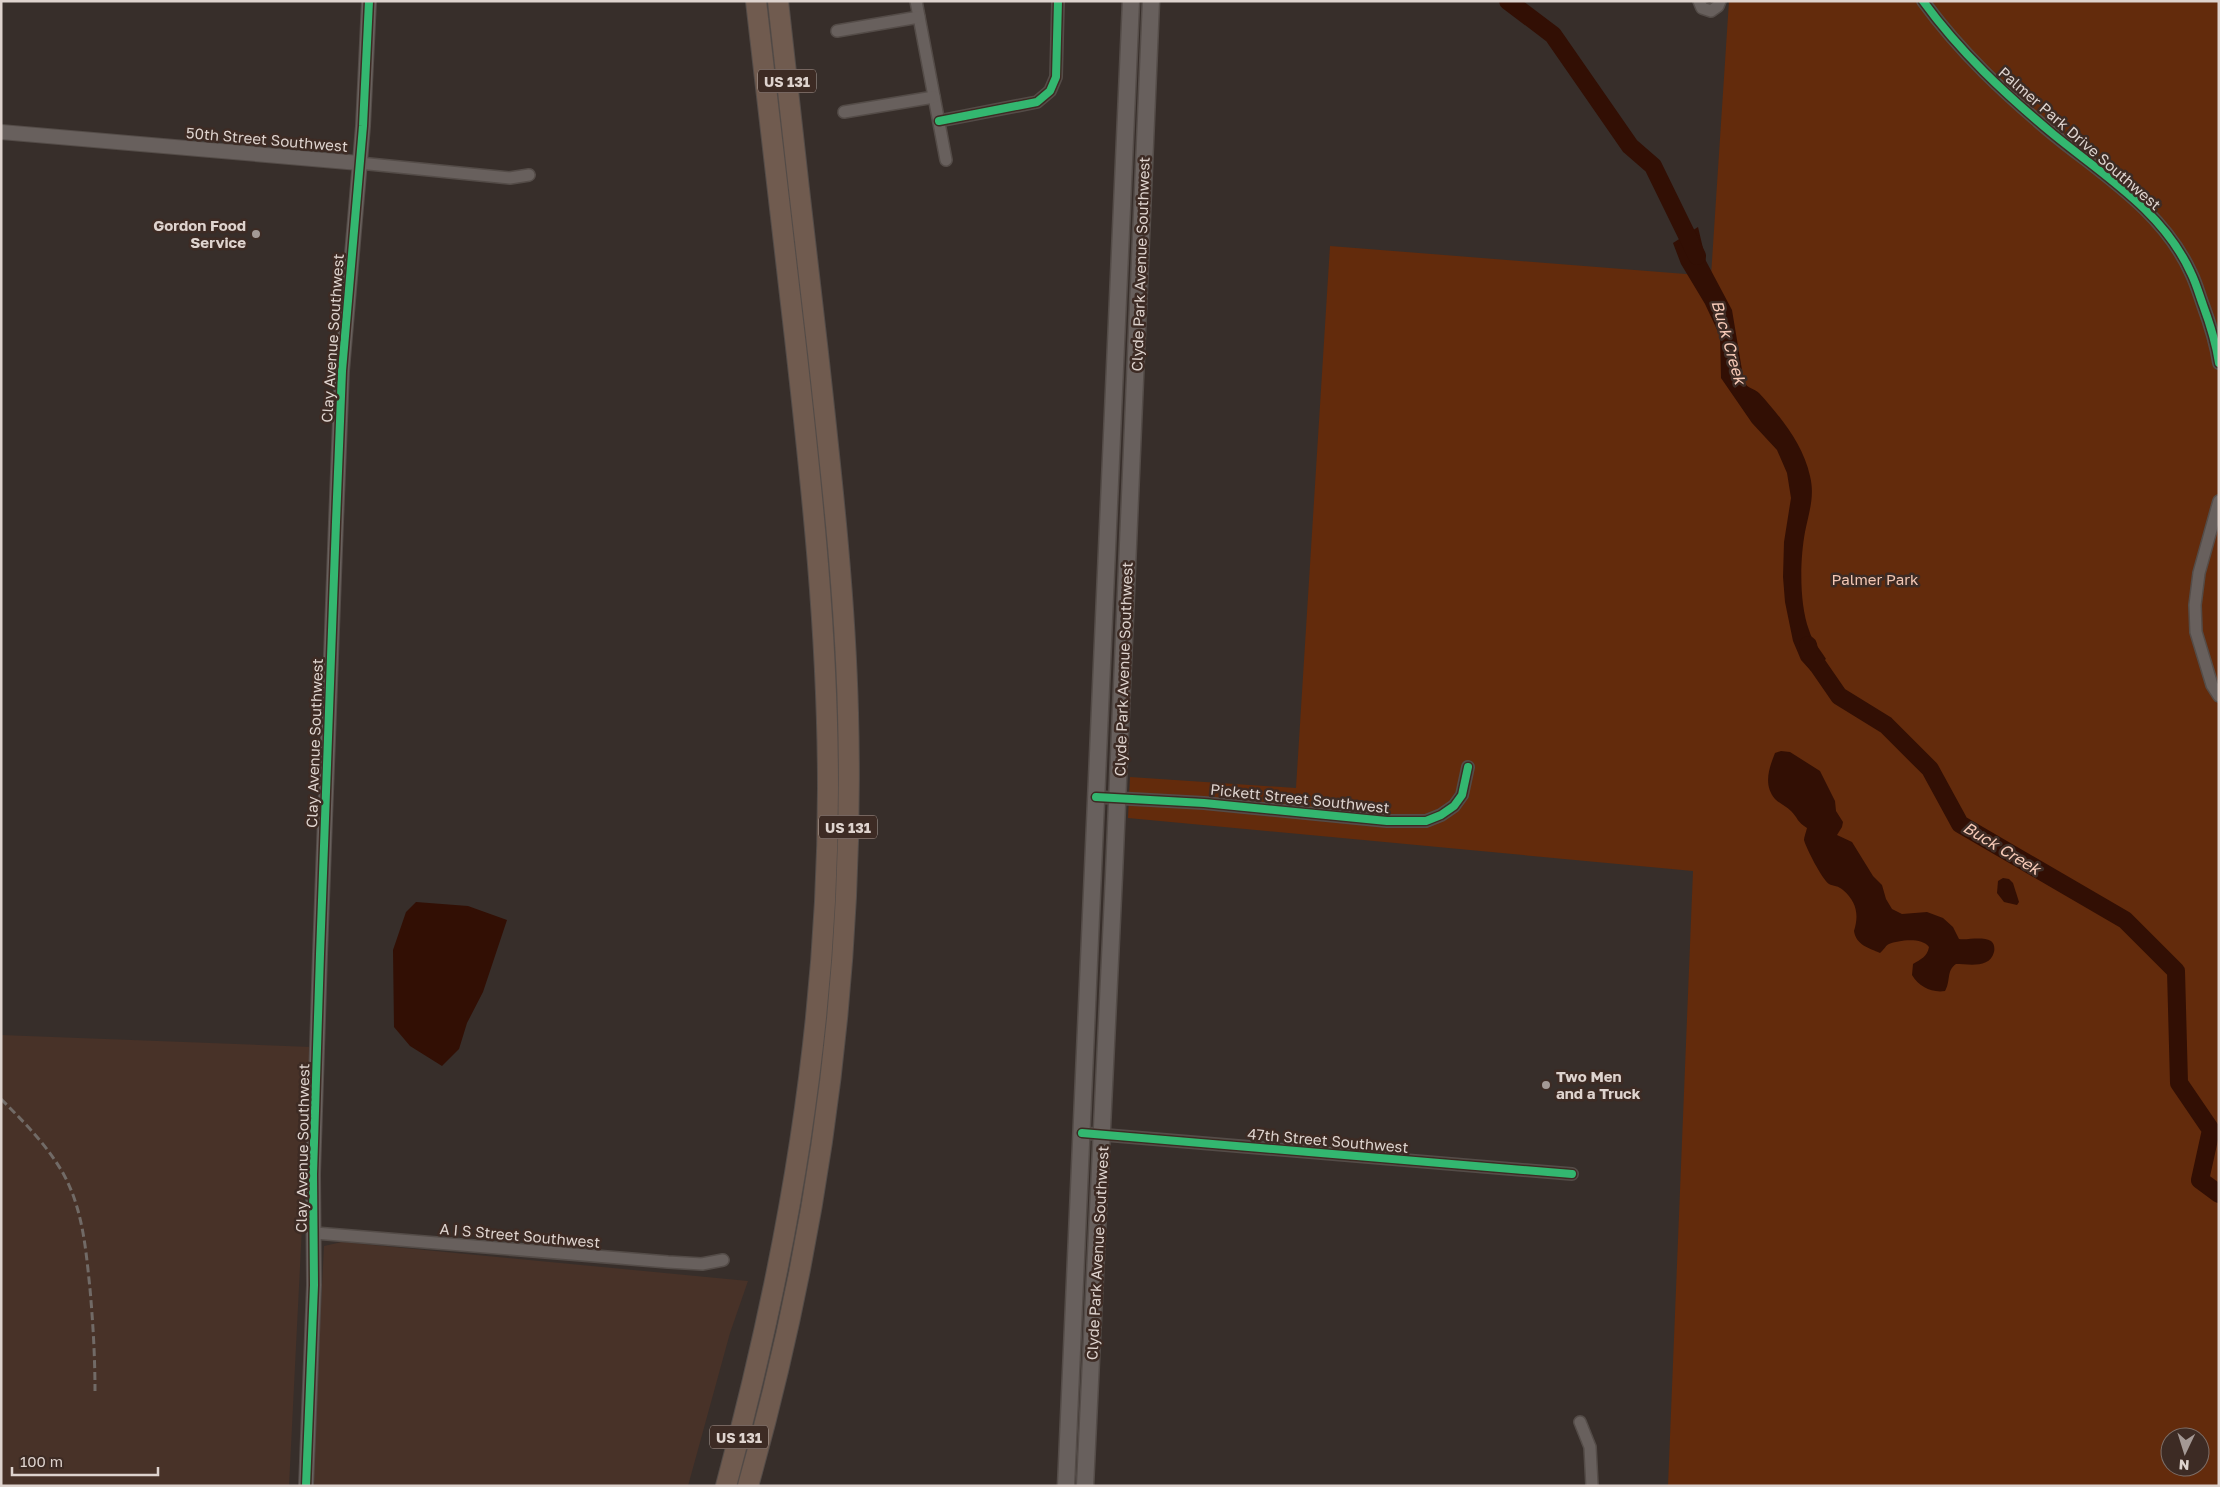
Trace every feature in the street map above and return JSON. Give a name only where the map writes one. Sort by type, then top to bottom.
[{"type":"highway","name":"US 131","points":[[726,1486],[752,1388],[788,1226],[815,1029],[825,901],[828,791],[825,652],[818,546],[756,1]]},
{"type":"highway","name":"US 131","points":[[748,1486],[789,1326],[815,1186],[831,1077],[843,942],[849,785],[847,674],[842,577],[778,1]]},
{"type":"highway","points":[[756,1486],[789,1326]]},
{"type":"highway","points":[[716,1486],[752,1388]]},
{"type":"main road","name":"Clyde Park Avenue Southwest","points":[[1066,1486],[1131,1]]},
{"type":"main road","name":"Clyde Park Avenue Southwest","points":[[1085,1486],[1122,698],[1151,1]]},
{"type":"main road","points":[[1124,158],[1144,159]]},
{"type":"main road","points":[[1113,425],[1133,426]]},
{"type":"main road","points":[[1101,697],[1122,698]]},
{"type":"main road","points":[[1073,1324],[1078,1364],[1085,1370],[1092,1368]]},
{"type":"street","name":"Clay Avenue Southwest","points":[[306,1486],[315,1233],[314,1159],[342,371],[370,1]]},
{"type":"street","points":[[916,1],[946,160]]},
{"type":"street","points":[[939,121],[1030,104],[1046,96],[1053,87],[1056,77],[1058,1]]},
{"type":"street","points":[[1698,2],[1702,8],[1710,11],[1718,6],[1720,1]]},
{"type":"street","name":"Palmer Park Drive Southwest","points":[[1923,1],[1942,27],[1996,86],[2054,135],[2116,183],[2140,204],[2168,235],[2190,272],[2211,328],[2219,363]]},
{"type":"street","points":[[837,31],[919,17]]},
{"type":"street","points":[[844,112],[934,97]]},
{"type":"street","name":"50th Street Southwest","points":[[1,132],[510,178],[529,175]]},
{"type":"street","points":[[2219,501],[2199,573],[2195,605],[2196,632],[2212,685],[2219,696]]},
{"type":"street","name":"Pickett Street Southwest","points":[[1096,797],[1204,802],[1387,821],[1426,820],[1441,815],[1454,806],[1462,796],[1468,767]]},
{"type":"street","name":"47th Street Southwest","points":[[1082,1133],[1572,1174]]},
{"type":"street","name":"A I S Street Southwest","points":[[315,1233],[668,1262],[702,1264],[723,1260]]},
{"type":"street","points":[[1580,1422],[1590,1447],[1592,1486]]},
{"type":"shaded area","points":[[1,1035],[311,1047],[289,1486],[1,1486]]},
{"type":"shaded area","points":[[342,1242],[748,1281],[730,1333],[688,1486],[312,1486],[324,1246]]},
{"type":"green space","name":"Palmer Park","points":[[1729,1],[2219,1],[2219,1486],[1668,1486],[1693,871],[1128,818],[1130,777],[1296,788],[1330,246],[1711,276]]},
{"type":"water","points":[[1698,227],[1706,261],[1732,310],[1744,382],[1759,393],[1775,411],[1790,431],[1807,464],[1812,497],[1802,555],[1803,607],[1810,634],[1826,659],[1811,671],[1801,660],[1793,641],[1785,602],[1783,577],[1784,542],[1791,498],[1787,473],[1777,450],[1752,423],[1721,378],[1720,336],[1705,304],[1681,264],[1673,243]]},
{"type":"water","points":[[1781,751],[1790,752],[1820,771],[1835,801],[1836,811],[1843,822],[1837,835],[1852,842],[1873,876],[1882,885],[1886,899],[1892,909],[1902,914],[1927,912],[1943,918],[1953,927],[1959,939],[1980,938],[1991,941],[1994,944],[1992,957],[1988,961],[1978,964],[1956,964],[1951,970],[1945,991],[1935,991],[1922,986],[1912,975],[1913,964],[1927,953],[1929,947],[1926,944],[1910,940],[1898,941],[1888,945],[1880,953],[1860,943],[1854,931],[1856,909],[1854,904],[1848,895],[1838,887],[1829,884],[1822,876],[1805,844],[1804,839],[1807,828],[1771,794],[1768,782],[1769,770],[1775,753]]},
{"type":"water","points":[[2003,878],[2009,879],[2013,883],[2019,902],[2017,905],[2004,902],[1997,893],[1998,881]]},
{"type":"water","points":[[416,902],[468,906],[507,920],[483,992],[467,1023],[459,1049],[442,1066],[410,1046],[394,1027],[393,950],[406,912]]},
{"type":"waterway","name":"Buck Creek","points":[[1508,1],[1553,35],[1630,146],[1653,166],[1697,256]]},
{"type":"waterway","name":"Buck Creek","points":[[1808,645],[1810,654],[1839,696],[1886,725],[1930,769],[1960,824],[2125,920],[2176,971],[2179,1083],[2211,1130],[2200,1180],[2219,1194]]},
{"type":"railway","points":[[1,1099],[51,1154],[64,1175],[76,1202],[83,1231],[90,1289],[95,1391]]},
{"type":"cycle path","points":[[306,1486],[314,1285],[313,1174],[320,954],[342,371],[363,126],[369,1]]},
{"type":"cycle path","points":[[939,121],[1037,102],[1050,91],[1056,77],[1058,1]]},
{"type":"cycle path","points":[[1923,1],[1952,38],[2001,88],[2053,134],[2130,196],[2165,231],[2191,273],[2208,319],[2219,363]]},
{"type":"cycle path","points":[[1096,797],[1204,803],[1387,821],[1426,821],[1441,815],[1454,806],[1462,795],[1468,767]]},
{"type":"cycle path","points":[[1082,1133],[1572,1174]]},
{"type":"place","name":"Gordon Food Service","points":[[256,234]]},
{"type":"place","name":"Two Men and a Truck","points":[[1546,1085]]}]
